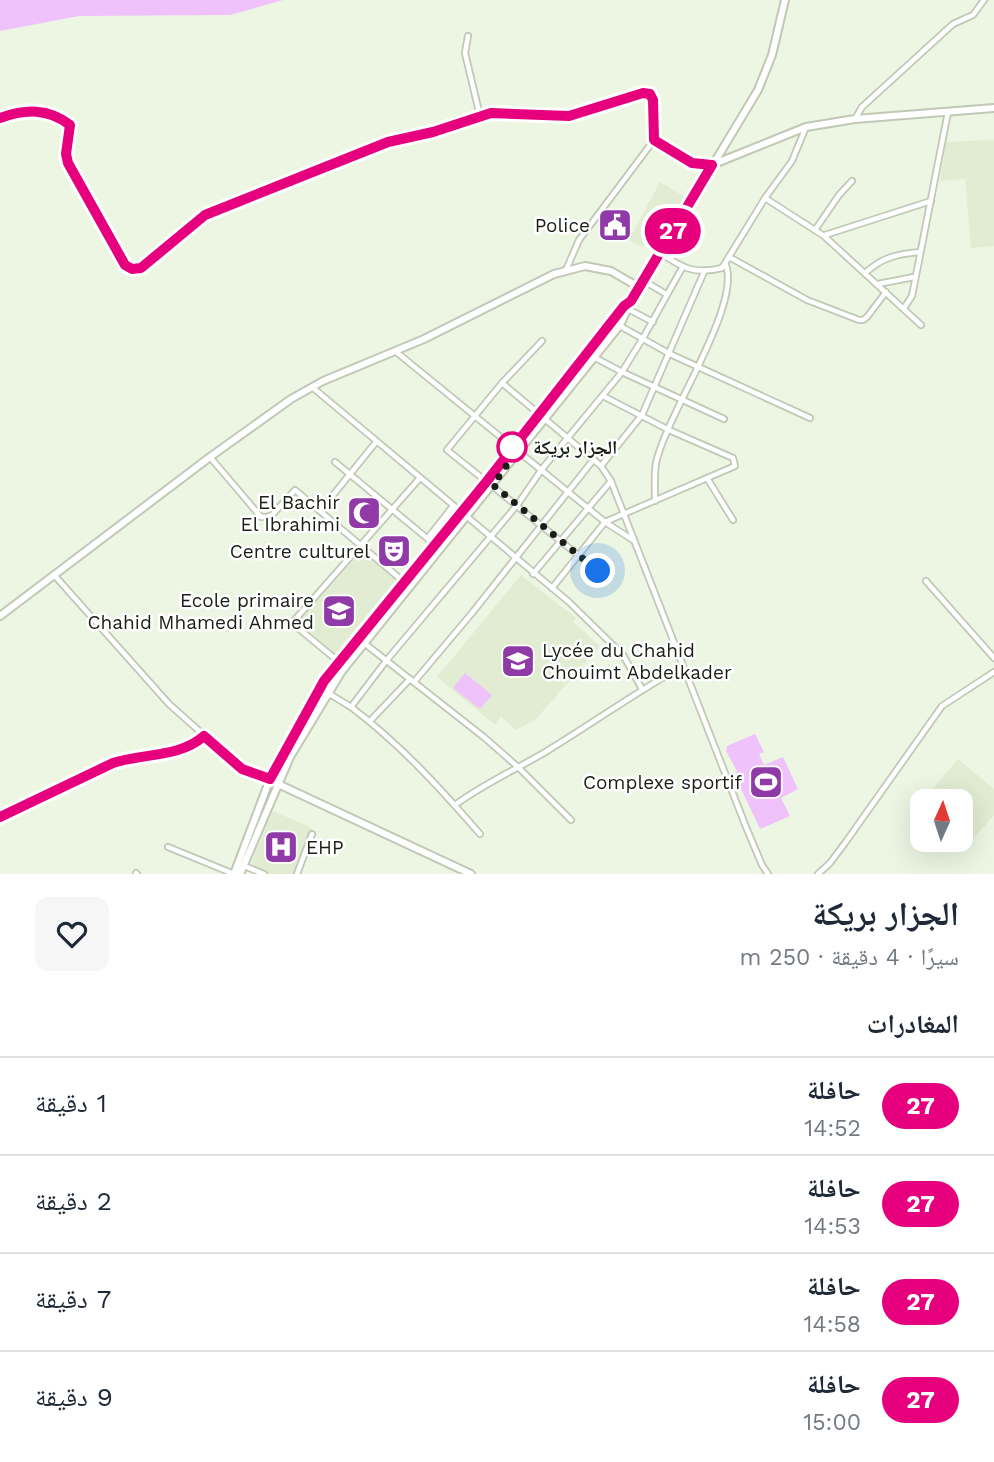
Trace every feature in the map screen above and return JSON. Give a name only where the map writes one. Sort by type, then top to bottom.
[{"type":"main road","points":[[240,874],[270,779],[314,696],[490,483],[617,323],[758,90],[772,55],[785,0]]},
{"type":"main road","points":[[712,165],[806,127],[855,119],[994,108]]},
{"type":"main road","points":[[0,616],[210,457],[311,387],[473,316],[554,274],[584,266],[611,271],[640,288]]},
{"type":"main road","points":[[234,874],[241,865],[290,757],[342,664],[363,642],[435,544],[463,515]]},
{"type":"main road","points":[[278,784],[461,872],[471,874]]},
{"type":"street","points":[[855,119],[862,107],[953,24],[973,15],[984,0]]},
{"type":"street","points":[[468,36],[465,52],[480,116]]},
{"type":"street","points":[[0,118],[34,111],[61,117],[70,125],[66,154],[68,163],[125,265],[132,269],[141,268],[205,215],[388,142],[433,132],[491,113],[569,116],[643,93],[650,94],[653,100],[654,140],[579,240],[566,271]]},
{"type":"street","points":[[904,308],[912,296],[948,112]]},
{"type":"street","points":[[655,501],[656,463],[716,326],[729,281],[726,265],[729,257],[765,198],[792,161],[806,127]]},
{"type":"street","points":[[654,140],[692,163],[712,165]]},
{"type":"street","points":[[815,230],[852,181]]},
{"type":"street","points":[[765,198],[824,236],[921,325]]},
{"type":"street","points":[[824,236],[931,201]]},
{"type":"street","points":[[865,273],[878,261],[892,255],[920,252]]},
{"type":"street","points":[[660,253],[682,268],[704,272],[726,265]]},
{"type":"street","points":[[729,257],[807,300],[859,320],[867,317],[886,292]]},
{"type":"street","points":[[351,707],[603,396],[653,322],[682,268]]},
{"type":"street","points":[[601,466],[642,415],[704,272]]},
{"type":"street","points":[[877,284],[914,277]]},
{"type":"street","points":[[644,281],[666,294]]},
{"type":"street","points":[[626,308],[653,322]]},
{"type":"street","points":[[617,323],[670,354],[810,418]]},
{"type":"street","points":[[542,341],[502,383],[447,450],[598,571]]},
{"type":"street","points":[[395,351],[588,508],[634,540]]},
{"type":"street","points":[[592,356],[724,419]]},
{"type":"street","points":[[502,383],[594,459],[611,481],[746,827],[768,874]]},
{"type":"street","points":[[311,387],[552,588],[623,655],[642,689]]},
{"type":"street","points":[[552,588],[606,522],[735,466],[733,458],[669,430],[603,396]]},
{"type":"street","points":[[321,510],[376,442]]},
{"type":"street","points":[[210,457],[261,517],[272,515],[295,490],[407,584]]},
{"type":"street","points":[[369,721],[412,680],[472,613],[594,459]]},
{"type":"street","points":[[335,462],[435,544]]},
{"type":"street","points":[[707,478],[733,520]]},
{"type":"street","points":[[342,664],[292,622],[419,479]]},
{"type":"street","points":[[533,574],[611,481]]},
{"type":"street","points":[[428,538],[453,506]]},
{"type":"street","points":[[55,576],[169,704],[242,769],[278,784]]},
{"type":"street","points":[[926,581],[994,658]]},
{"type":"street","points":[[363,642],[519,768],[571,820]]},
{"type":"street","points":[[455,805],[683,666]]},
{"type":"street","points":[[818,874],[845,843],[942,706],[994,672]]},
{"type":"street","points":[[327,693],[351,707],[385,733],[419,766],[480,834]]},
{"type":"street","points":[[0,817],[113,763],[127,758],[179,751],[197,743],[204,736]]},
{"type":"street","points":[[297,874],[312,834]]},
{"type":"street","points":[[168,847],[234,874]]},
{"type":"street","points":[[241,865],[264,874]]},
{"type":"shaded area","points":[[0,0],[283,0],[230,15],[79,16],[0,31]]},
{"type":"shaded area","points":[[994,140],[994,246],[971,248],[965,179],[940,181],[946,142]]},
{"type":"shaded area","points":[[660,182],[687,198],[658,249],[647,242],[643,247],[629,240]]},
{"type":"shaded area","name":"Ecole primaire Chahid Mhamedi Ahmed","points":[[362,551],[397,580],[335,654],[298,622]]},
{"type":"shaded area","name":"Lycée du Chahid Chouimt Abdelkader","points":[[521,575],[576,618],[573,622],[600,646],[535,720],[516,730],[501,716],[495,725],[437,677]]},
{"type":"shaded area","points":[[465,673],[492,695],[480,709],[453,688]]},
{"type":"shaded area","name":"Complexe sportif","points":[[755,734],[764,752],[759,754],[764,765],[783,757],[798,789],[781,798],[790,816],[760,829],[726,751],[727,746]]},
{"type":"shaded area","points":[[958,759],[994,789],[994,815],[973,839],[973,789],[933,789]]},
{"type":"shaded area","name":"EHP","points":[[273,811],[312,828],[293,874],[270,874],[250,866]]},
{"type":"bus line","name":"27","points":[[0,118],[15,113],[46,112],[61,117],[70,125],[66,154],[68,163],[125,265],[132,269],[141,268],[205,215],[388,142],[433,132],[491,113],[569,116],[643,93],[650,94],[653,100],[654,140],[692,163],[712,165],[631,301],[624,306],[487,481],[324,681],[270,779],[242,769],[204,736],[197,743],[179,751],[127,758],[113,763],[0,817]]},
{"type":"place","name":"Police","points":[[615,225]]},
{"type":"place","name":"الجزار بريكة","points":[[512,447]]},
{"type":"place","name":"El Bachir El Ibrahimi","points":[[364,513]]},
{"type":"place","name":"Centre culturel","points":[[394,551]]},
{"type":"place","name":"Ecole primaire Chahid Mhamedi Ahmed","points":[[339,611]]},
{"type":"place","name":"Lycée du Chahid Chouimt Abdelkader","points":[[518,661]]},
{"type":"place","name":"Complexe sportif","points":[[766,782]]},
{"type":"place","name":"EHP","points":[[281,847]]},
{"type":"route","points":[[512,447],[517,451],[493,485],[598,571]]}]
